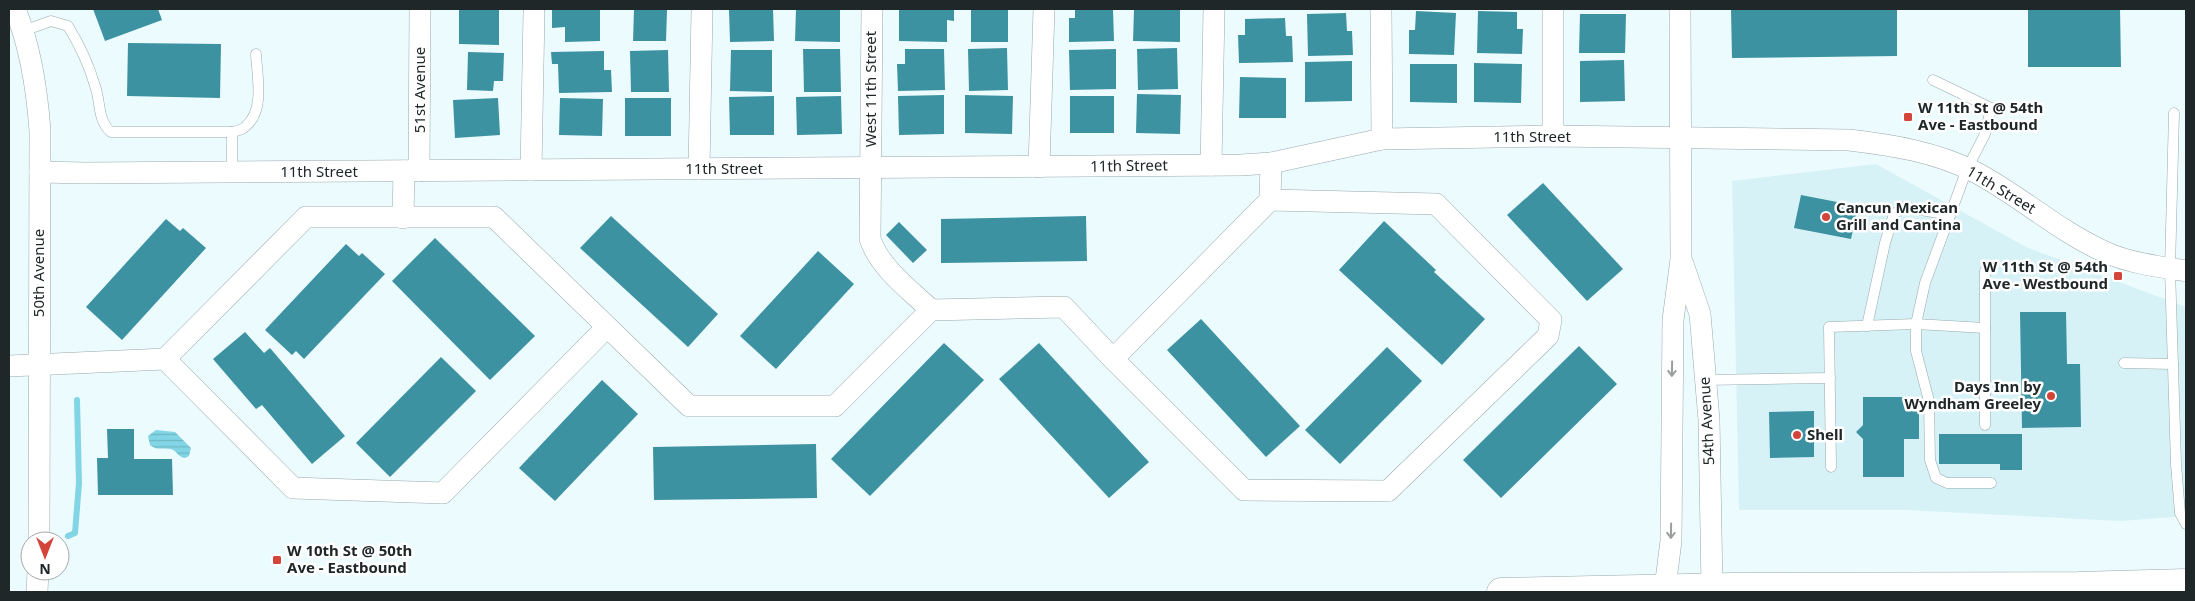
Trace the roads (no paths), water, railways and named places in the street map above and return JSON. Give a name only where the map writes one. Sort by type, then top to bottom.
[{"type":"main road","points":[[1501,592],[1712,587],[2081,589],[2186,583]]},
{"type":"street","name":"50th Avenue","points":[[14,9],[23,31],[37,90],[40,172],[39,531]]},
{"type":"street","name":"51st Avenue","points":[[403,218],[411,171],[420,9]]},
{"type":"street","name":"West 11th Street","points":[[872,9],[870,239],[874,252],[883,263],[931,310]]},
{"type":"street","points":[[1039,167],[1044,9]]},
{"type":"street","points":[[1381,9],[1382,139]]},
{"type":"street","points":[[1553,9],[1553,136]]},
{"type":"street","name":"54th Avenue","points":[[1665,588],[1671,540],[1673,320],[1681,259],[1680,9]]},
{"type":"street","points":[[1211,165],[1214,10]]},
{"type":"street","points":[[699,169],[702,11]]},
{"type":"street","points":[[531,170],[534,12]]},
{"type":"street","name":"11th Street","points":[[40,172],[1211,165],[1271,163],[1382,139],[1553,136],[1849,140],[1895,146],[1927,154],[1967,169],[2105,252],[2178,270]]},
{"type":"street","points":[[1113,359],[1270,200],[1271,163]]},
{"type":"street","points":[[9,366],[165,359],[306,217],[494,217],[606,328],[689,406],[835,406],[931,310],[1064,307],[1113,359],[1244,490],[1388,491],[1548,336],[1551,320],[1436,204],[1270,200]]},
{"type":"street","name":"54th Avenue","points":[[1681,259],[1700,314],[1709,420],[1712,587]]},
{"type":"street","points":[[165,359],[293,488],[443,492],[606,328]]},
{"type":"lane","points":[[23,31],[51,21],[68,26],[78,42],[95,85],[104,126],[111,132],[232,132],[245,128],[253,119],[257,108],[256,54]]},
{"type":"lane","points":[[1933,80],[1991,108],[1984,134],[1967,169],[1925,283],[1916,324],[1916,351],[1929,401],[1930,460],[1936,478],[1947,483],[1991,483]]},
{"type":"lane","points":[[2174,113],[2178,270],[2173,364],[2176,464],[2180,513],[2186,524]]},
{"type":"lane","points":[[232,132],[232,172]]},
{"type":"lane","points":[[1867,326],[1885,243],[1894,214],[1904,208],[1950,215]]},
{"type":"lane","points":[[1985,271],[1985,425]]},
{"type":"lane","points":[[1831,467],[1829,327],[1916,324],[1985,328]]},
{"type":"lane","points":[[2124,363],[2173,364]]},
{"type":"lane","points":[[1705,380],[1830,378]]},
{"type":"water","points":[[156,430],[175,432],[191,448],[189,456],[185,458],[171,449],[150,445],[148,436]]},
{"type":"waterway","points":[[70,535],[75,533],[79,483],[77,400]]},
{"type":"place","name":"W 11th St @ 54th Ave - Eastbound","points":[[1908,117]]},
{"type":"place","name":"Cancun Mexican Grill and Cantina","points":[[1826,217]]},
{"type":"place","name":"W 11th St @ 54th Ave - Westbound","points":[[2118,276]]},
{"type":"place","name":"Days Inn by Wyndham Greeley","points":[[2051,396]]},
{"type":"place","name":"Shell","points":[[1797,435]]},
{"type":"place","name":"W 10th St @ 50th Ave - Eastbound","points":[[277,560]]}]
